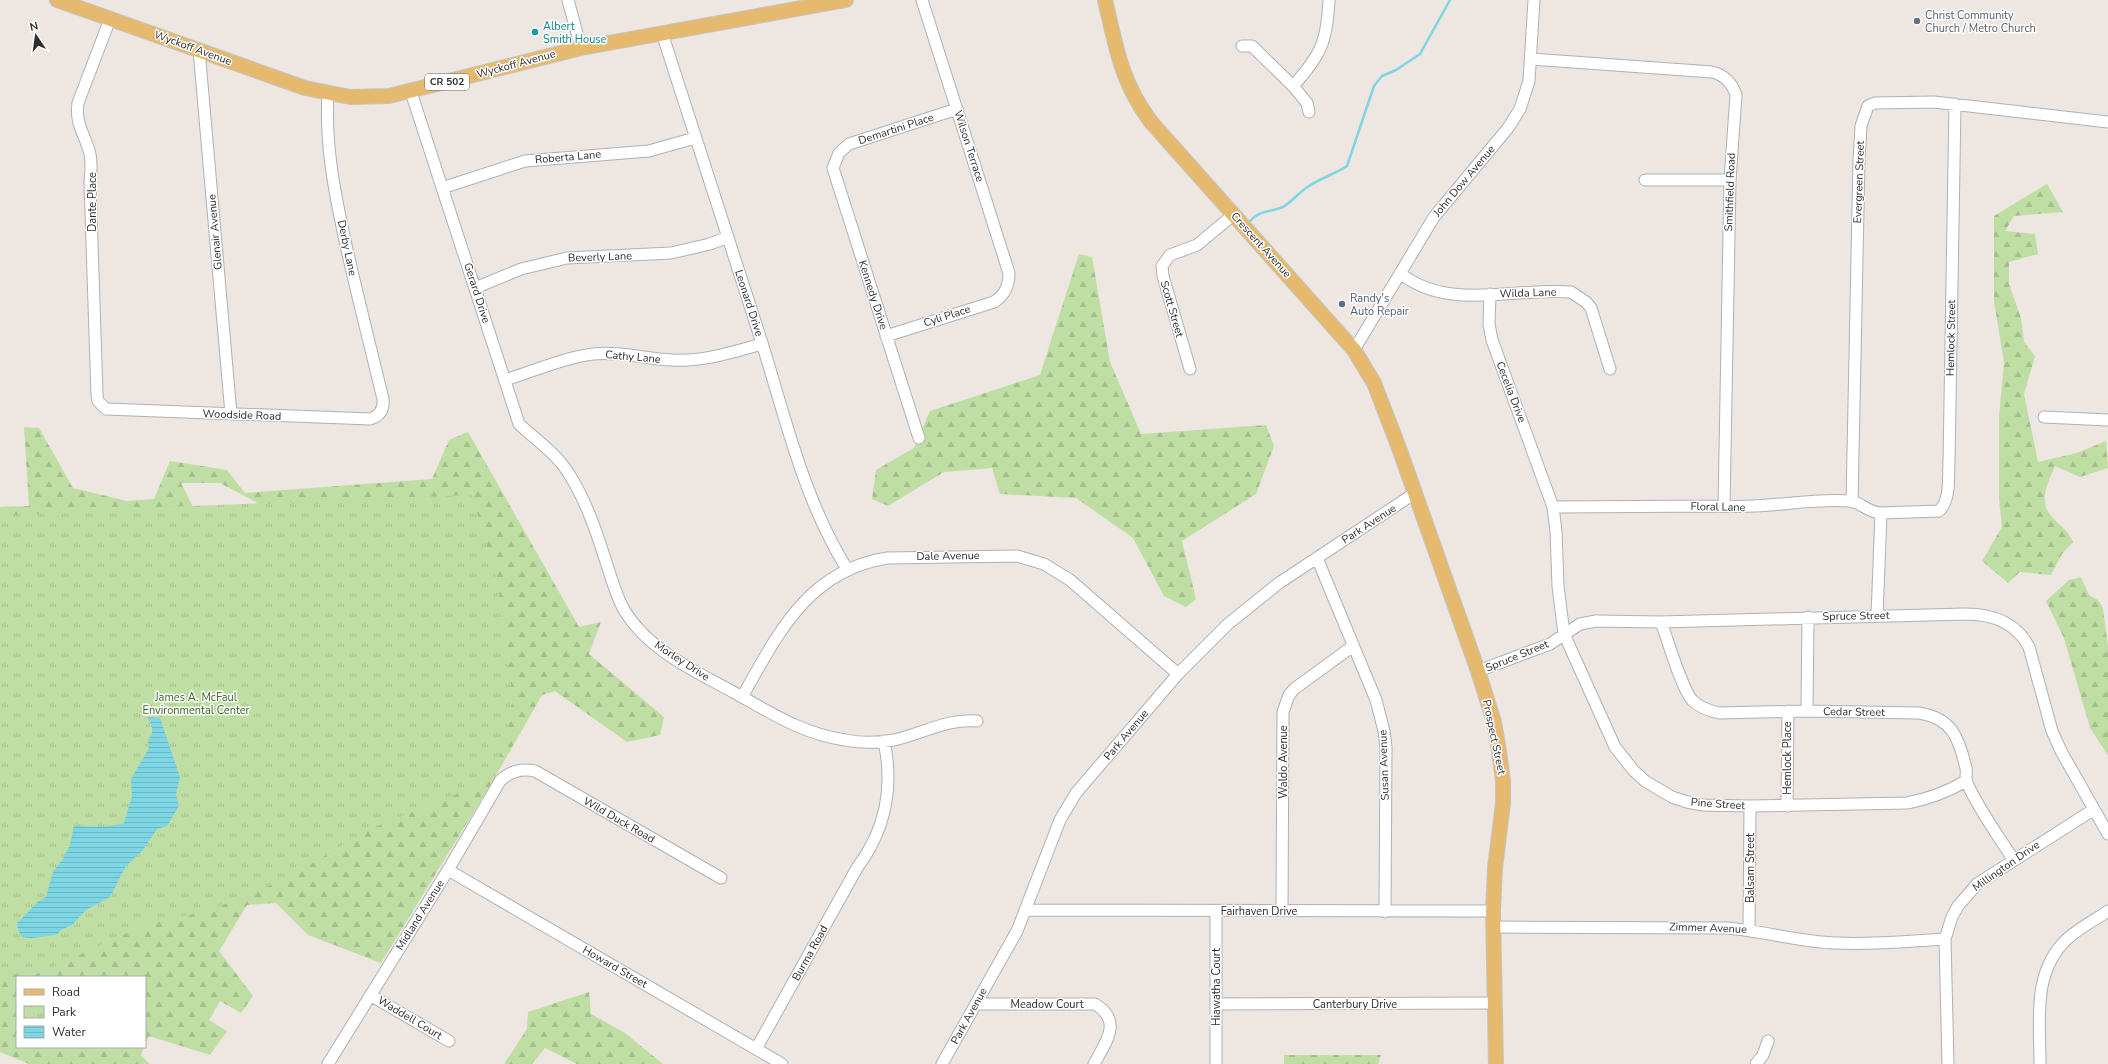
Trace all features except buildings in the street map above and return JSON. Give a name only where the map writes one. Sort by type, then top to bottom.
[{"type":"main road","name":"Wyckoff Avenue","points":[[61,1],[305,88],[328,95],[370,98],[411,92],[581,48],[662,33],[793,5],[846,0]]},
{"type":"main road","name":"Crescent Avenue","points":[[1105,0],[1123,73],[1140,108],[1354,350],[1374,383],[1415,493]]},
{"type":"main road","name":"Prospect Street","points":[[1415,493],[1478,671],[1494,722],[1503,781],[1503,803],[1495,868],[1493,911],[1496,1064]]},
{"type":"street","points":[[568,0],[581,48]]},
{"type":"street","name":"Wilson Terrace","points":[[922,0],[1009,273],[1009,281],[1005,293]]},
{"type":"street","points":[[1293,86],[1313,64],[1321,49],[1328,23],[1329,0]]},
{"type":"street","name":"John Dow Avenue","points":[[1354,350],[1434,217],[1514,120],[1526,96],[1531,59],[1534,0]]},
{"type":"street","name":"Dante Place","points":[[97,395],[90,182],[92,168],[90,156],[80,131],[77,113],[78,103],[110,19]]},
{"type":"street","name":"Leonard Drive","points":[[662,33],[762,344],[789,434],[815,508],[827,534],[847,568]]},
{"type":"street","points":[[1242,46],[1252,46],[1293,86],[1308,103],[1309,112]]},
{"type":"street","name":"Glenair Avenue","points":[[199,50],[231,414]]},
{"type":"street","name":"Smithfield Road","points":[[1531,59],[1712,72],[1724,77],[1734,88],[1736,95],[1730,180],[1724,506]]},
{"type":"street","name":"Gerard Drive","points":[[411,92],[519,424],[558,460],[571,477]]},
{"type":"street","name":"Derby Lane","points":[[328,95],[327,116],[329,158],[350,260],[383,399]]},
{"type":"street","name":"Evergreen Street","points":[[1852,502],[1859,160],[1861,126],[1868,106],[1875,103],[1934,102],[2108,122]]},
{"type":"street","name":"Hemlock Street","points":[[1881,514],[1939,511],[1947,500],[1949,462],[1955,104]]},
{"type":"street","name":"Demartini Place","points":[[838,153],[849,144],[957,109]]},
{"type":"street","name":"Roberta Lane","points":[[442,188],[525,161],[649,151],[695,138]]},
{"type":"street","name":"Kennedy Drive","points":[[838,153],[833,168],[919,438]]},
{"type":"street","points":[[1645,180],[1730,180]]},
{"type":"street","name":"Scott Street","points":[[1190,369],[1163,276],[1162,266],[1170,255],[1197,245],[1233,214]]},
{"type":"street","name":"Beverly Lane","points":[[475,288],[521,270],[566,258],[664,254],[691,249],[728,237]]},
{"type":"street","name":"Wilda Lane","points":[[1400,273],[1418,285],[1444,294],[1563,292],[1578,296],[1591,308],[1610,369]]},
{"type":"street","name":"Cyli Place","points":[[886,336],[994,302],[1005,293]]},
{"type":"street","name":"Cecelia Drive","points":[[1490,294],[1489,324],[1492,340],[1546,487]]},
{"type":"street","name":"Cathy Lane","points":[[505,380],[575,357],[594,354],[624,354],[667,360],[692,360],[724,355],[762,344]]},
{"type":"street","name":"Woodside Road","points":[[97,395],[101,405],[111,410],[370,419],[380,414],[383,399]]},
{"type":"street","points":[[2044,417],[2108,420]]},
{"type":"street","name":"Morley Drive","points":[[571,477],[593,522],[616,594],[631,620],[641,632],[664,651],[692,670],[790,724],[808,732],[846,741],[884,742],[953,722],[967,720],[977,721]]},
{"type":"street","name":"Pine Street","points":[[1546,487],[1553,507],[1556,531],[1558,586],[1564,634],[1615,747],[1634,770],[1657,789],[1687,802],[1750,806],[1907,803],[1929,799],[1950,791],[1966,781]]},
{"type":"street","name":"Park Avenue","points":[[942,1064],[1017,931],[1060,820],[1067,806],[1178,674],[1204,646],[1253,602],[1415,493]]},
{"type":"street","name":"Floral Lane","points":[[1553,507],[1724,506],[1750,508],[1822,501],[1852,502],[1871,512],[1881,514]]},
{"type":"street","points":[[1877,616],[1881,514]]},
{"type":"street","name":"Dale Avenue","points":[[742,697],[765,656],[798,608],[819,587],[847,568],[872,560],[887,558],[976,555],[1017,556],[1030,559],[1049,567],[1070,580],[1178,674]]},
{"type":"street","name":"Susan Avenue","points":[[1317,558],[1376,700],[1384,731],[1386,912]]},
{"type":"street","name":"Spruce Street","points":[[1478,671],[1532,652],[1550,644],[1580,624],[1596,621],[1661,622],[1808,617],[1980,614],[2001,620],[2018,630],[2029,647],[2052,730],[2061,751],[2093,810],[2108,834]]},
{"type":"street","points":[[1807,711],[1808,617]]},
{"type":"street","name":"Cedar Street","points":[[1661,622],[1686,689],[1692,700],[1702,707],[1719,712],[1919,712],[1936,717],[1952,729],[1958,738],[1967,772],[1966,781],[1977,804],[2014,859]]},
{"type":"street","name":"Waldo Avenue","points":[[1282,911],[1284,704],[1294,689],[1353,646]]},
{"type":"street","name":"Hemlock Place","points":[[1787,806],[1788,711]]},
{"type":"street","name":"Burma Road","points":[[756,1049],[875,842],[886,807],[889,775],[884,742]]},
{"type":"street","name":"Wild Duck Road","points":[[516,771],[527,769],[535,771],[721,878]]},
{"type":"street","name":"Midland Avenue","points":[[328,1064],[448,870],[500,781],[516,771]]},
{"type":"street","name":"Balsam Street","points":[[1749,930],[1750,806]]},
{"type":"street","name":"Millington Drive","points":[[1948,1064],[1945,939],[1952,917],[1964,897],[1977,884],[2093,810]]},
{"type":"street","name":"Howard Street","points":[[448,870],[782,1064]]},
{"type":"street","name":"Fairhaven Drive","points":[[1025,910],[1386,912],[1493,911]]},
{"type":"street","name":"Hiawatha Court","points":[[1216,911],[1216,1064]]},
{"type":"street","points":[[2040,1064],[2040,993],[2046,967],[2068,938],[2108,911]]},
{"type":"street","name":"Zimmer Avenue","points":[[1493,927],[1702,927],[1749,930],[1808,941],[1837,944],[1945,939]]},
{"type":"street","name":"Waddell Court","points":[[370,995],[449,1041]]},
{"type":"street","name":"Canterbury Drive","points":[[1216,1004],[1494,1003]]},
{"type":"street","name":"Meadow Court","points":[[976,1004],[1095,1004],[1105,1010],[1109,1016],[1110,1027],[1109,1036],[1094,1064]]},
{"type":"street","points":[[1756,1064],[1763,1055],[1768,1040]]},
{"type":"green space","points":[[2047,184],[2063,212],[2014,216],[2005,231],[2035,234],[2038,254],[2009,262],[2009,284],[2021,318],[2024,342],[2035,356],[2024,394],[2038,462],[2077,453],[2106,441],[2108,468],[2080,477],[2055,466],[2046,490],[2046,508],[2052,517],[2071,537],[2073,542],[2062,554],[2051,575],[2020,572],[2008,583],[1982,561],[2002,527],[1999,499],[1999,416],[2004,363],[1994,301],[1994,216]]},
{"type":"green space","points":[[1079,254],[1092,257],[1110,362],[1141,434],[1266,425],[1274,446],[1256,494],[1182,541],[1196,599],[1186,607],[1164,596],[1133,538],[1076,498],[1000,494],[992,468],[944,472],[888,506],[872,499],[876,470],[914,448],[930,411],[1040,375]]},
{"type":"green space","name":"James A. McFaul Environmental Center","points":[[24,427],[39,428],[73,488],[127,501],[154,499],[170,461],[227,470],[245,493],[432,479],[449,440],[468,432],[579,627],[601,622],[589,654],[664,717],[660,735],[627,742],[555,691],[542,695],[494,779],[381,963],[308,935],[276,903],[247,905],[219,951],[253,996],[241,1013],[220,1001],[209,1020],[227,1031],[210,1055],[149,1036],[146,1042],[146,976],[16,976],[16,1048],[144,1048],[141,1056],[150,1064],[29,1064],[0,1052],[0,507],[29,506]],"holes":[[[181,483],[220,483],[286,518],[199,519]]]},
{"type":"green space","name":"James A. McFaul Environmental Center","points":[[472,495],[499,589],[513,702],[494,779],[370,829],[290,877],[209,911],[149,923],[37,974],[0,975],[0,516],[112,509]]},
{"type":"green space","points":[[2081,577],[2089,595],[2098,600],[2103,608],[2108,647],[2108,755],[2090,728],[2064,638],[2046,601],[2069,580]]},
{"type":"green space","points":[[589,992],[591,1014],[625,1033],[663,1064],[577,1064],[545,1048],[532,1064],[504,1064],[527,1029],[528,1012]]},
{"type":"green space","points":[[1284,1055],[1381,1055],[1378,1064],[1284,1064]]},
{"type":"water","points":[[147,717],[160,718],[180,777],[176,795],[179,806],[167,826],[157,829],[143,850],[126,866],[110,897],[86,910],[72,925],[61,930],[56,935],[31,938],[22,937],[18,930],[17,923],[34,905],[46,897],[53,872],[62,860],[70,845],[74,825],[99,827],[124,823],[132,796],[131,779],[149,748],[148,741],[152,734],[152,726]]},
{"type":"waterway","points":[[1250,221],[1262,213],[1283,207],[1309,186],[1347,166],[1374,86],[1382,76],[1396,70],[1420,54],[1450,0]]},
{"type":"place","name":"Christ Community Church / Metro Church","points":[[1917,21]]},
{"type":"place","name":"Albert Smith House","points":[[535,32]]},
{"type":"place","name":"Randy's Auto Repair","points":[[1342,304]]}]
